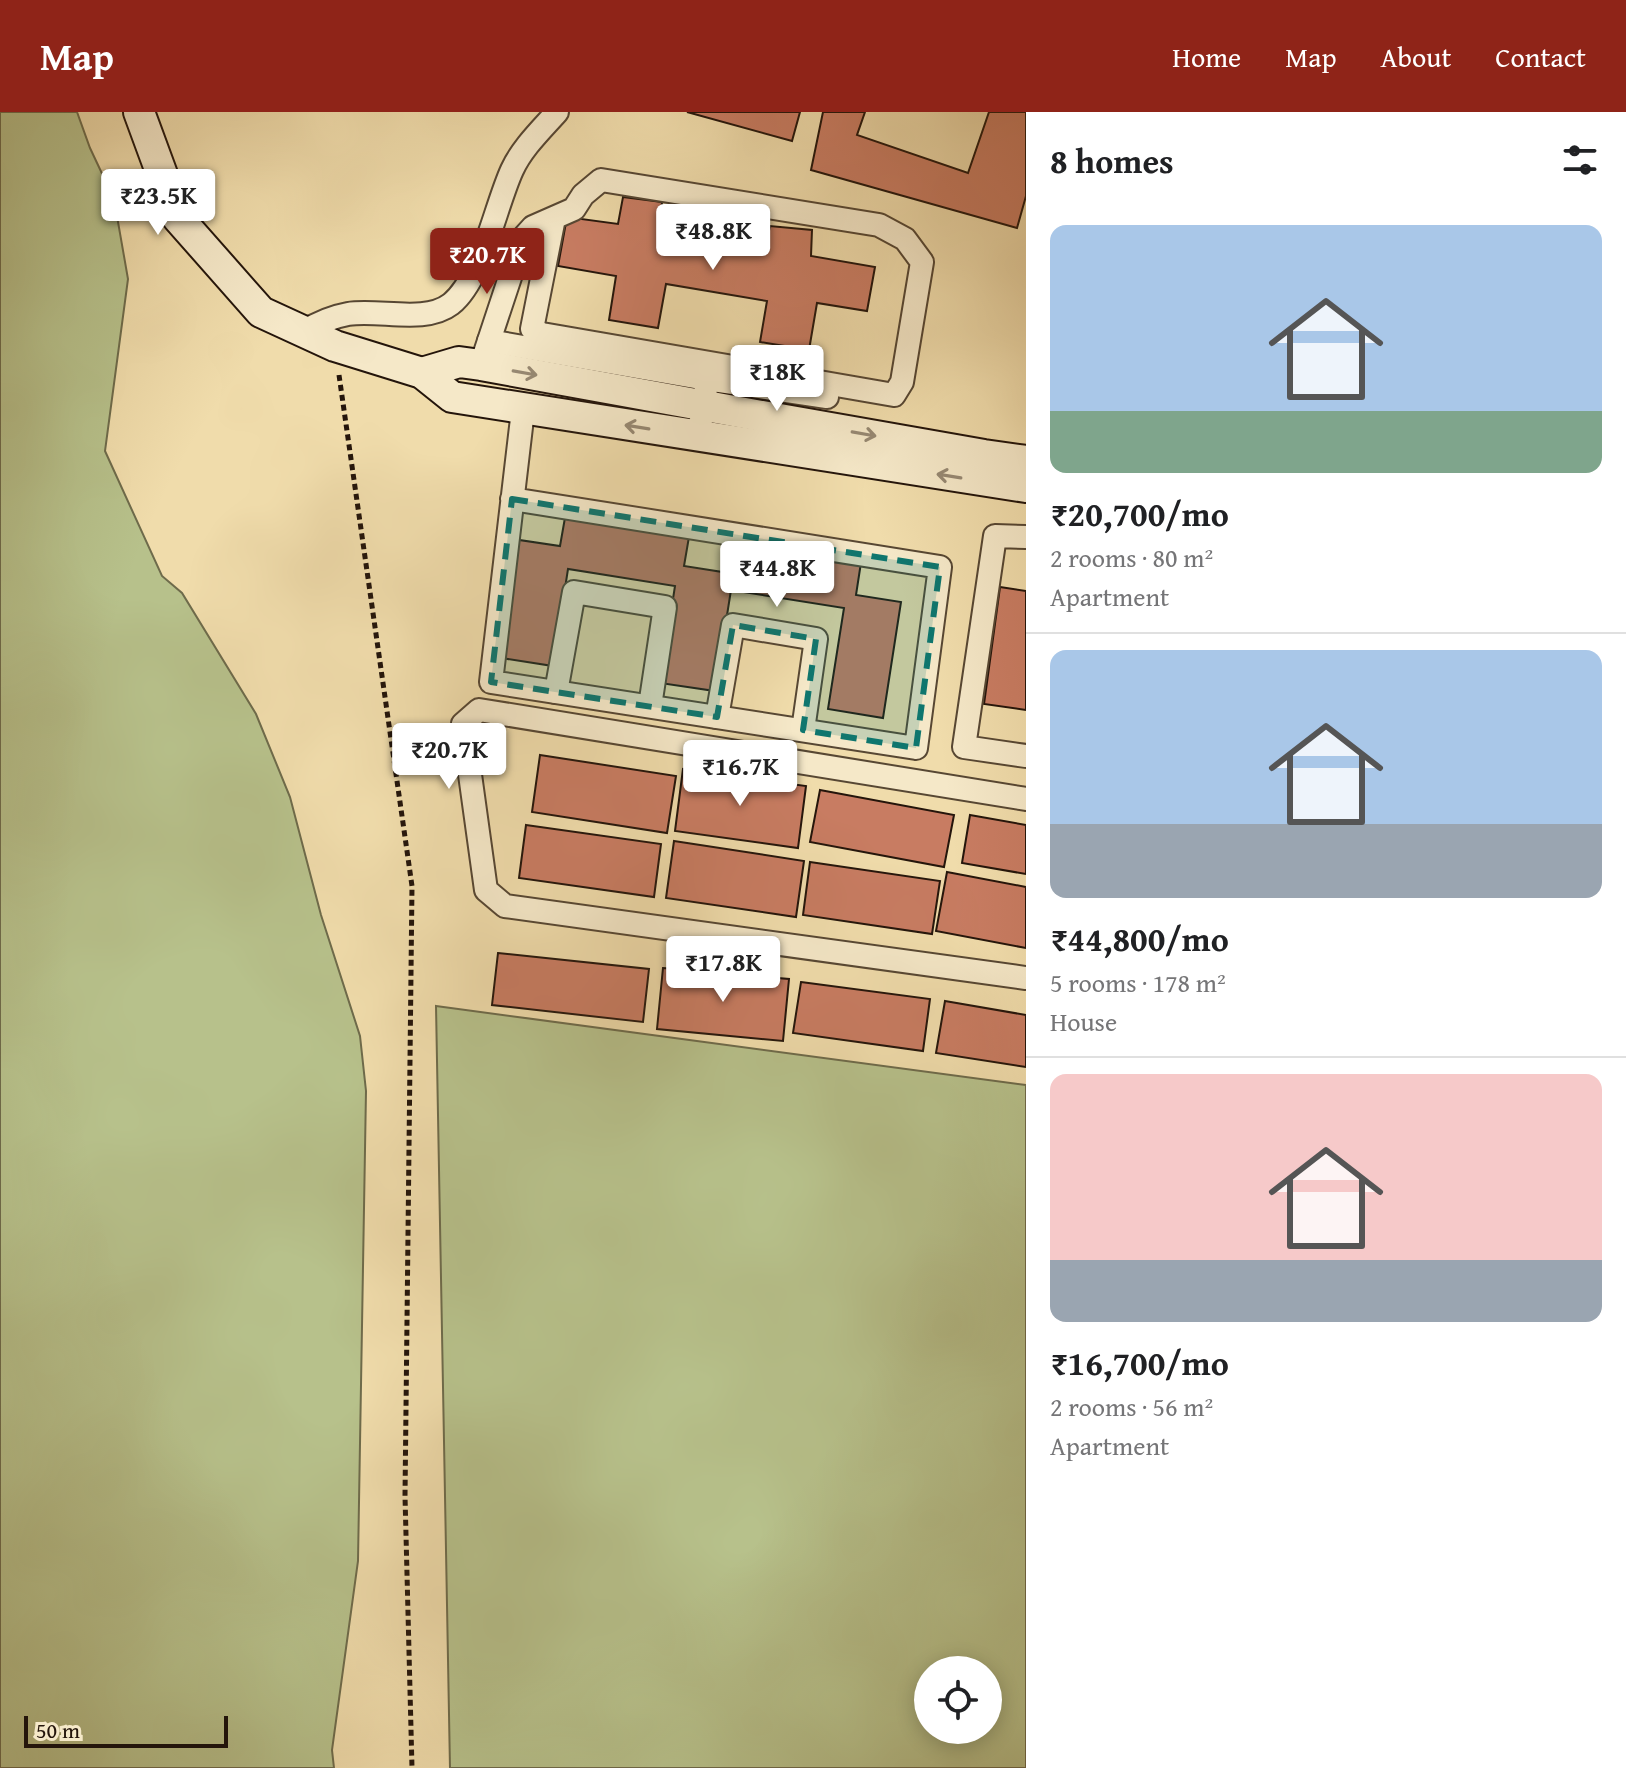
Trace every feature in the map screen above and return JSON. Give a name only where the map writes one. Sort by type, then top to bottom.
[{"type":"street","points":[[139,112],[178,218],[261,312],[335,346],[422,373],[452,397],[1026,487]]},
{"type":"street","points":[[303,332],[325,319],[349,314],[425,315],[450,304],[466,286],[476,266],[512,169],[526,147],[557,112]]},
{"type":"street","points":[[485,353],[523,238],[533,227],[574,209],[583,195],[601,180],[879,225],[905,239],[922,262],[902,382],[894,395],[542,334],[532,329],[554,218]]},
{"type":"street","points":[[422,373],[485,353],[705,392],[959,451],[1026,461]]},
{"type":"street","points":[[705,392],[856,402]]},
{"type":"street","points":[[697,437],[705,392]]},
{"type":"street","points":[[512,499],[940,567],[916,748],[491,682],[512,499],[523,410]]},
{"type":"street","points":[[1026,537],[995,536],[964,747],[1026,756]]},
{"type":"street","points":[[556,692],[574,592],[665,607],[650,706]]},
{"type":"street","points":[[717,717],[733,625],[816,639],[803,730]]},
{"type":"street","points":[[1026,799],[479,710],[463,724],[486,890],[505,906],[1026,978]]},
{"type":"path","points":[[335,346],[412,886],[405,1496],[412,1768]]},
{"type":"highlighted area","points":[[512,499],[940,567],[916,748],[803,730],[816,639],[733,625],[717,717],[491,682]]},
{"type":"green space","points":[[0,112],[77,112],[114,199],[128,279],[105,451],[162,576],[182,593],[256,714],[290,797],[321,915],[360,1036],[366,1091],[358,1561],[332,1750],[334,1768],[0,1768]]},
{"type":"green space","points":[[436,1006],[1026,1085],[1026,1768],[450,1768]]},
{"type":"building","points":[[687,112],[800,112],[792,141]]},
{"type":"building","points":[[823,112],[865,112],[857,135],[968,173],[989,112],[1026,112],[1026,196],[1017,228],[811,170]]},
{"type":"building","points":[[623,197],[662,202],[659,236],[764,254],[770,226],[812,230],[811,256],[875,267],[867,311],[817,303],[809,350],[760,342],[767,301],[666,284],[658,328],[609,320],[616,276],[558,266],[567,217],[618,224]]},
{"type":"building","points":[[566,512],[690,531],[684,566],[729,573],[735,536],[862,556],[856,595],[901,602],[883,718],[828,709],[844,608],[731,590],[715,691],[660,683],[675,586],[568,569],[553,666],[501,658],[519,540],[560,546]]},
{"type":"building","points":[[1000,587],[1026,591],[1026,710],[984,704]]},
{"type":"building","points":[[540,755],[676,776],[667,833],[532,812]]},
{"type":"building","points":[[683,769],[806,786],[798,848],[675,831]]},
{"type":"building","points":[[820,790],[954,815],[944,867],[810,842]]},
{"type":"building","points":[[970,815],[1026,825],[1026,874],[962,863]]},
{"type":"building","points":[[526,825],[661,844],[654,897],[519,878]]},
{"type":"building","points":[[674,841],[804,861],[796,917],[666,898]]},
{"type":"building","points":[[810,862],[940,881],[932,934],[803,915]]},
{"type":"building","points":[[947,872],[1026,887],[1026,948],[936,931]]},
{"type":"building","points":[[498,953],[649,969],[643,1022],[492,1005]]},
{"type":"building","points":[[663,968],[789,979],[783,1041],[657,1029]]},
{"type":"building","points":[[801,982],[930,999],[923,1051],[793,1033]]},
{"type":"building","points":[[945,1001],[1026,1015],[1026,1067],[936,1053]]}]
